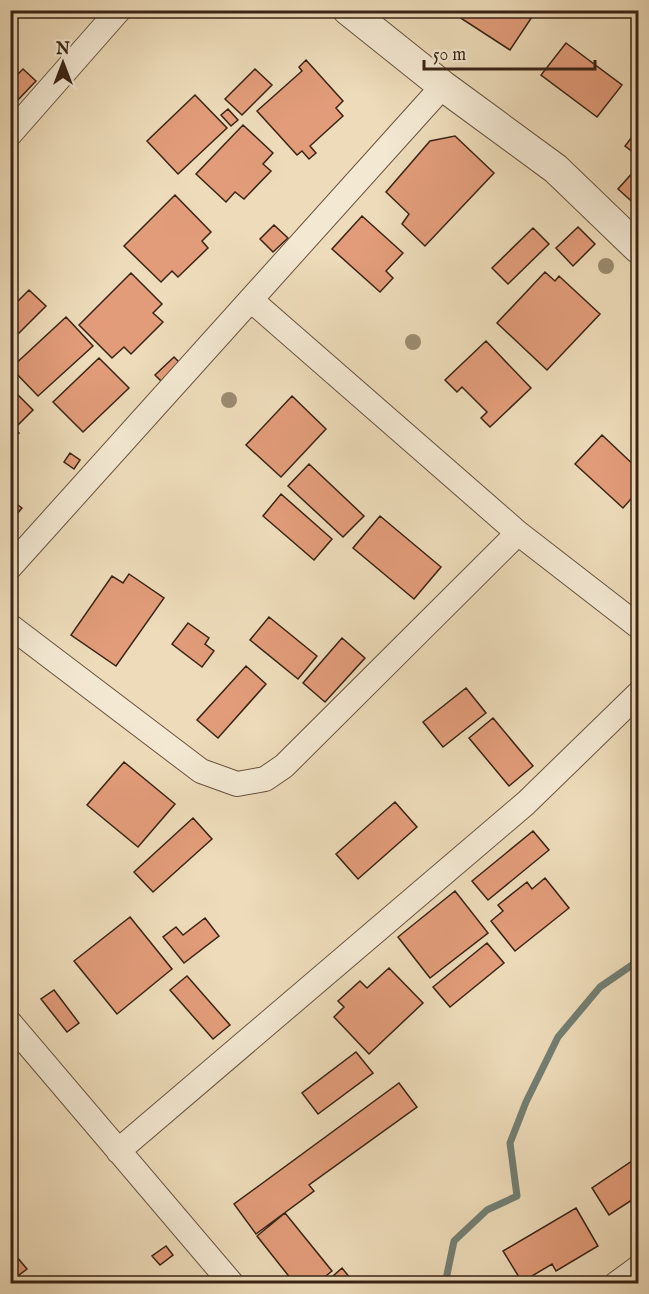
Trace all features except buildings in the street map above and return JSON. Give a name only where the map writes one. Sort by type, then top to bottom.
[{"type":"street","points":[[10,134],[119,10]]},
{"type":"street","points":[[348,10],[443,86],[556,169],[639,248]]},
{"type":"street","points":[[10,567],[443,86]]},
{"type":"street","points":[[251,300],[518,533],[639,626]]},
{"type":"street","points":[[10,626],[201,771],[237,784],[265,779],[284,766],[518,533]]},
{"type":"street","points":[[118,1151],[526,803],[639,694]]},
{"type":"street","points":[[10,1023],[232,1284]]},
{"type":"street","points":[[616,1284],[639,1268]]},
{"type":"waterway","points":[[445,1284],[454,1241],[487,1210],[517,1196],[510,1143],[526,1102],[558,1037],[600,987],[638,961]]}]
